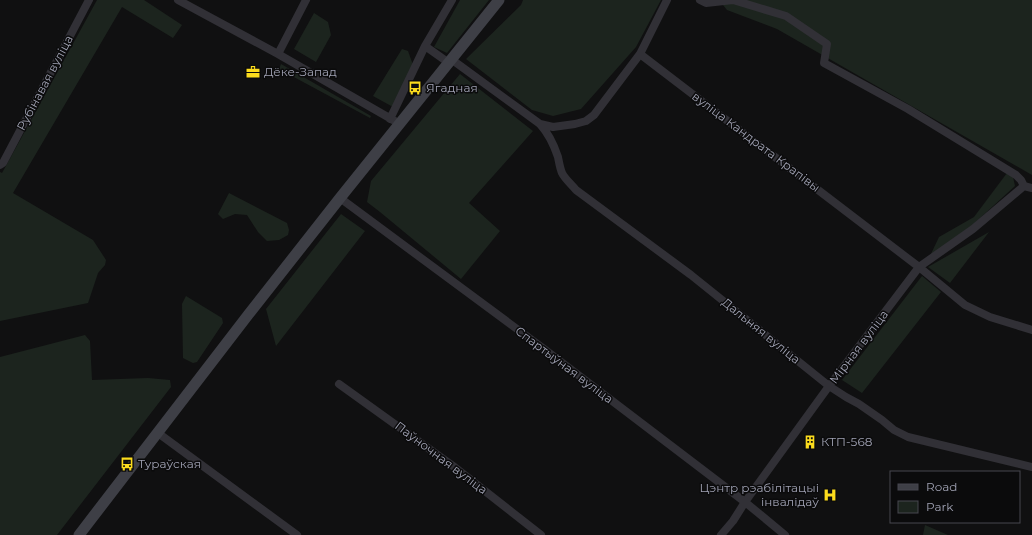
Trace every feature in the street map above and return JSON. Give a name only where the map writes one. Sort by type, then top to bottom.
[{"type":"main road","points":[[79,535],[340,198],[499,0]]},
{"type":"street","name":"Рубінавая вуліца","points":[[0,165],[3,163],[89,0]]},
{"type":"street","points":[[178,0],[278,54],[400,124]]},
{"type":"street","points":[[278,54],[306,0]]},
{"type":"street","points":[[390,119],[425,46],[452,0]]},
{"type":"street","points":[[425,46],[450,61],[540,124],[553,127],[575,124],[586,121],[594,115],[640,54],[667,0]]},
{"type":"street","points":[[700,0],[706,3],[733,0],[786,16],[827,44],[824,63],[908,109],[1016,175],[1028,187]]},
{"type":"street","name":"вуліца Кандрата Крапівы","points":[[640,54],[919,267],[965,305],[990,317],[1032,330]]},
{"type":"street","name":"Дальняя вуліца","points":[[540,124],[551,138],[562,173],[567,181],[576,190],[691,275],[829,386],[859,404],[894,430],[908,437],[1032,466]]},
{"type":"street","name":"Мірная вуліца","points":[[721,535],[733,521],[745,502],[829,386],[919,267],[974,230],[1028,187]]},
{"type":"street","name":"Спартыўная вуліца","points":[[340,198],[544,349],[745,502],[785,535]]},
{"type":"street","name":"Паўночная вуліца","points":[[339,384],[453,466],[541,535]]},
{"type":"street","points":[[158,433],[297,535]]},
{"type":"green space","points":[[97,0],[144,0],[182,25],[173,38],[122,7],[13,193],[93,240],[106,260],[105,265],[98,273],[88,303],[0,321],[0,172],[2,173]]},
{"type":"green space","points":[[460,0],[489,0],[447,53],[434,47]]},
{"type":"green space","points":[[523,0],[661,0],[636,47],[581,109],[553,116],[532,110],[466,59],[521,5]]},
{"type":"green space","points":[[719,0],[1032,0],[1032,175],[777,29],[727,10]]},
{"type":"green space","points":[[314,13],[328,22],[331,35],[316,62],[294,49]]},
{"type":"green space","points":[[402,49],[408,51],[413,65],[393,107],[373,96]]},
{"type":"green space","points":[[281,64],[371,116],[370,118],[279,69]]},
{"type":"green space","points":[[460,74],[533,131],[469,203],[500,231],[461,279],[367,202],[371,181]]},
{"type":"green space","points":[[1007,173],[1013,177],[1015,186],[967,230],[930,256],[939,237],[974,217]]},
{"type":"green space","points":[[229,193],[287,223],[289,230],[288,235],[279,240],[267,241],[258,232],[247,215],[235,214],[223,219],[218,214]]},
{"type":"green space","points":[[341,214],[365,231],[276,346],[266,309]]},
{"type":"green space","points":[[989,232],[950,283],[928,267]]},
{"type":"green space","points":[[922,276],[941,292],[862,393],[842,380]]},
{"type":"green space","points":[[186,296],[222,318],[223,323],[197,362],[193,363],[183,358],[182,304]]},
{"type":"green space","points":[[85,335],[90,341],[92,380],[148,378],[170,380],[171,387],[57,535],[0,535],[0,357]]},
{"type":"green space","points":[[925,525],[948,535],[923,535]]},
{"type":"place","name":"Дёке-Запад","points":[[253,72]]},
{"type":"place","name":"Ягадная","points":[[415,88]]},
{"type":"place","name":"КТП-568","points":[[810,442]]},
{"type":"place","name":"Тураўская","points":[[127,464]]},
{"type":"place","name":"Цэнтр рэабілітацыі інвалідаў","points":[[830,495]]}]
